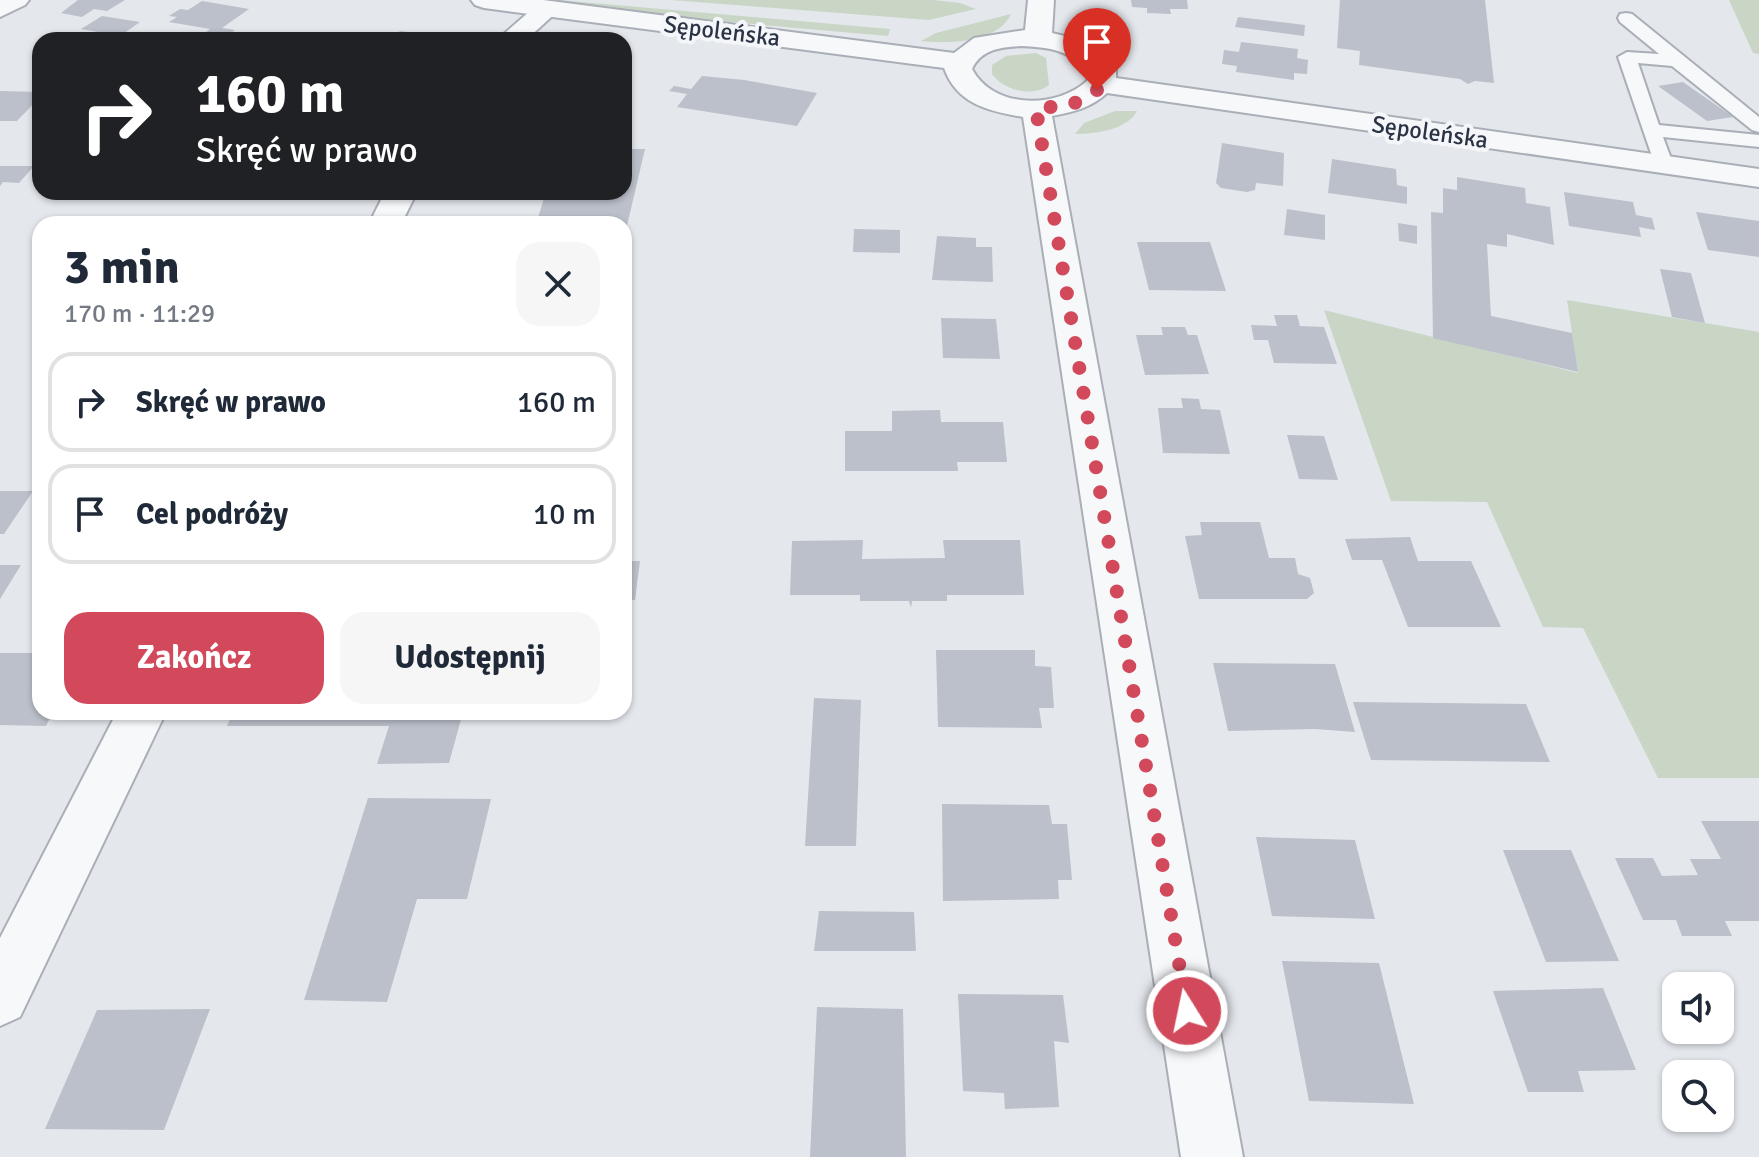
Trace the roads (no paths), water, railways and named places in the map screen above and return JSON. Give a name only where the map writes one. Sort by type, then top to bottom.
[{"type":"street","points":[[0,9],[16,0]]},
{"type":"street","name":"Sępoleńska","points":[[484,0],[960,62]]},
{"type":"street","points":[[1038,38],[1041,0]]},
{"type":"street","points":[[520,32],[547,9]]},
{"type":"street","points":[[1038,38],[1084,51],[1102,71],[1101,84],[1090,96],[1073,104],[1036,109],[993,102],[971,91],[959,77],[960,62],[971,50],[991,42],[1038,38]]},
{"type":"street","name":"Sępoleńska","points":[[1101,84],[1759,178]]},
{"type":"street","points":[[1036,109],[1212,1157]]},
{"type":"street","points":[[0,997],[138,720]]},
{"type":"lane","points":[[1626,18],[1759,126]]},
{"type":"lane","points":[[1663,164],[1627,57],[1677,61]]},
{"type":"lane","points":[[1651,130],[1759,141]]}]
